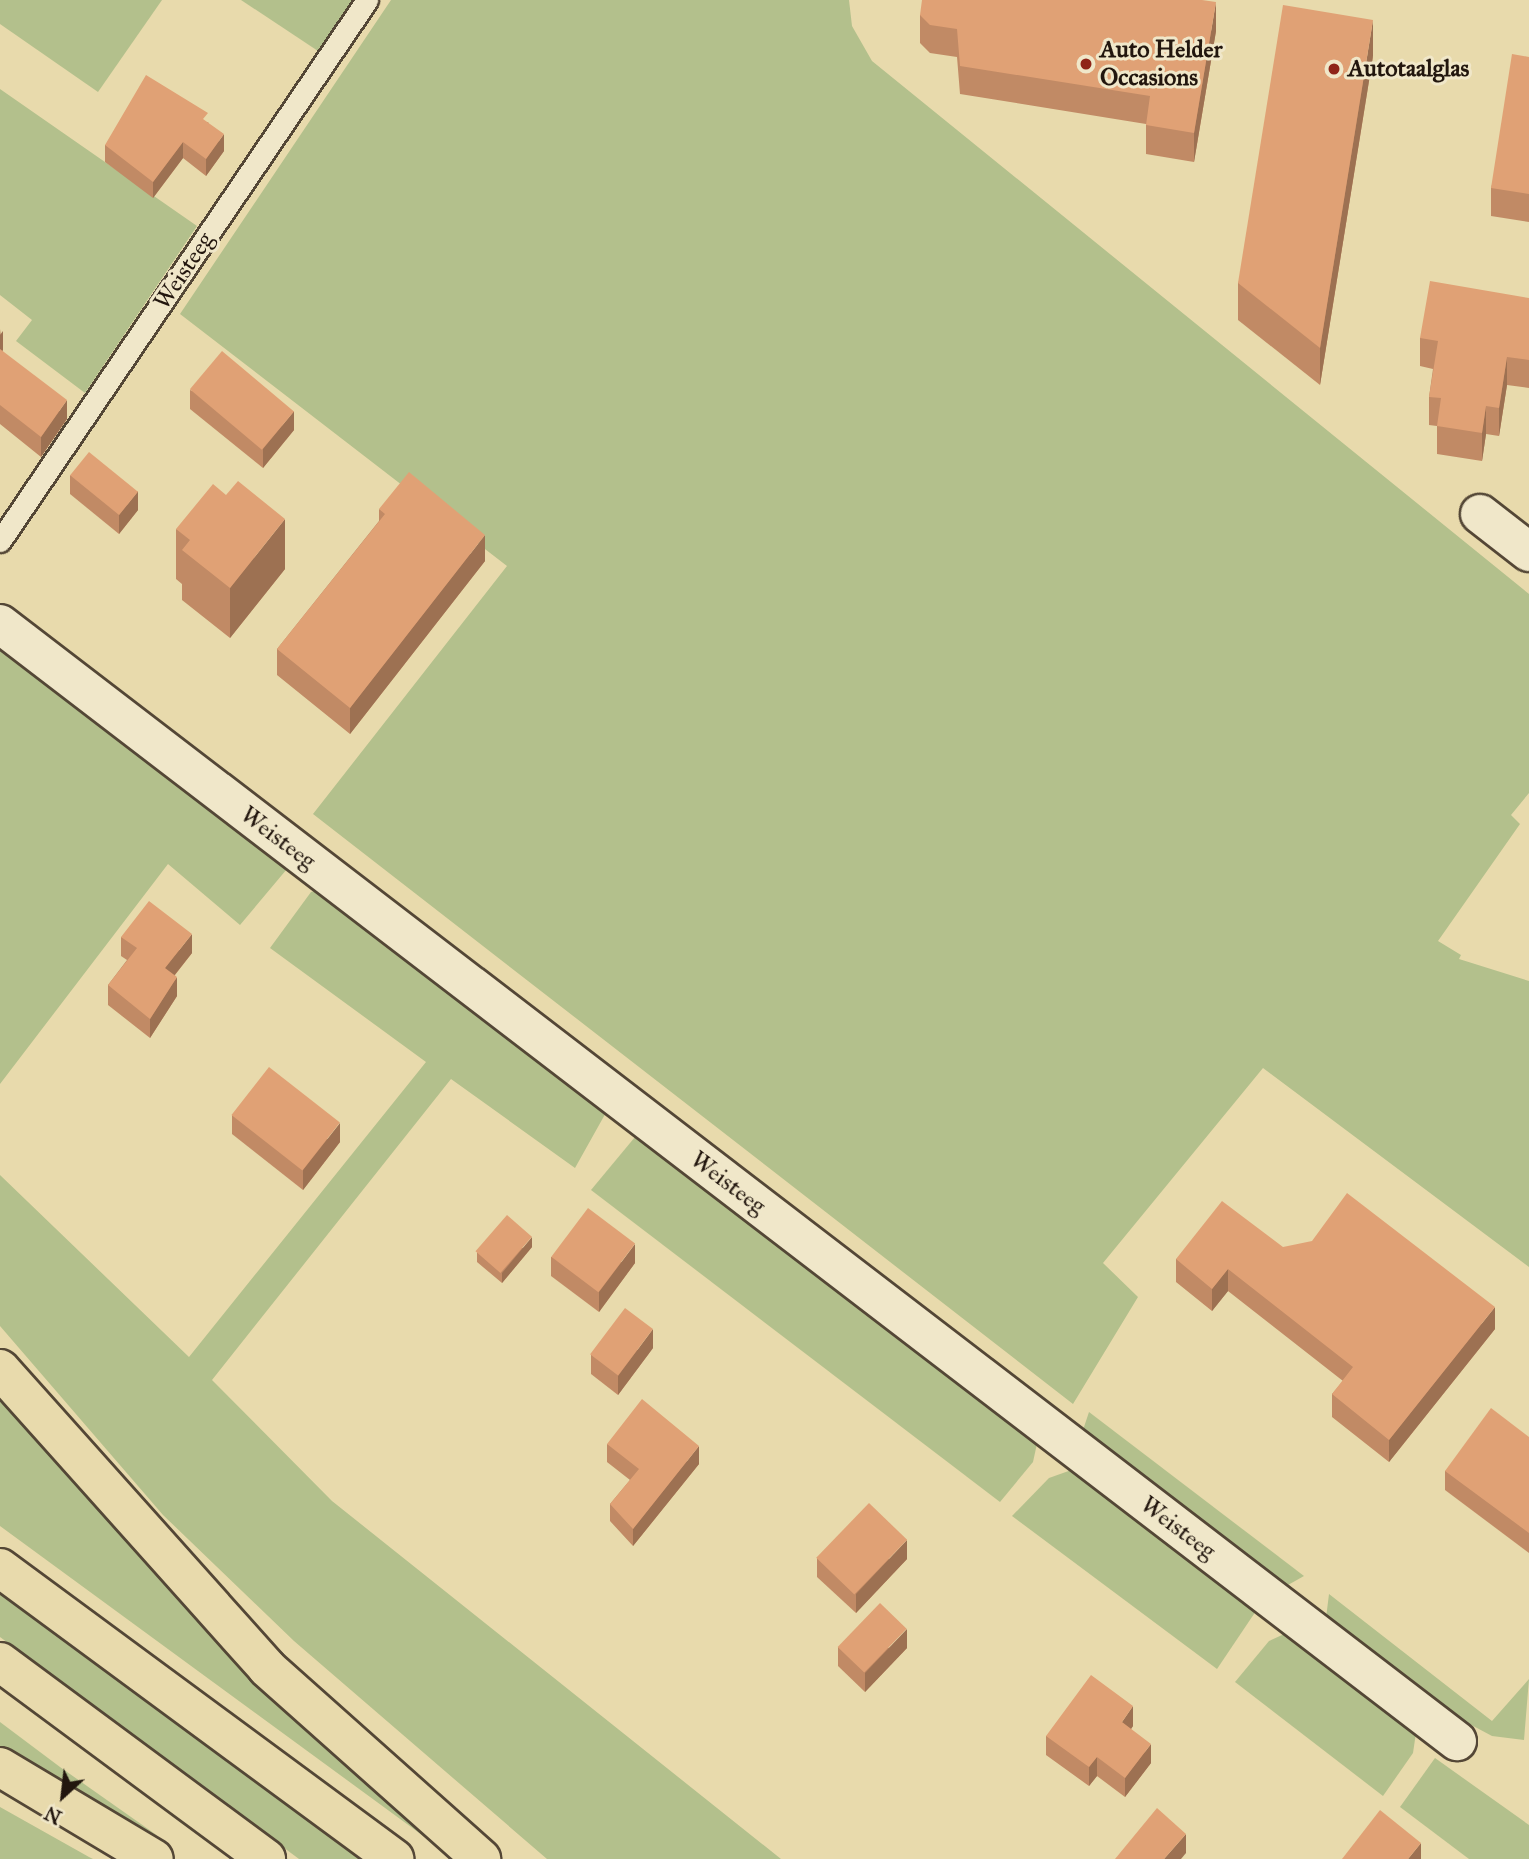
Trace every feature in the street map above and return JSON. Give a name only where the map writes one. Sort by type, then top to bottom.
[{"type":"highway","points":[[0,1369],[267,1668],[481,1859]]},
{"type":"highway","points":[[0,1568],[394,1859]]},
{"type":"highway","points":[[0,1662],[266,1859]]},
{"type":"highway","points":[[0,1767],[153,1859]]},
{"type":"street","points":[[1480,514],[1529,552]]},
{"type":"street","name":"Weisteeg","points":[[0,624],[1457,1741]]},
{"type":"lane","name":"Weisteeg","points":[[0,541],[368,0]]},
{"type":"green space","points":[[0,0],[162,0],[98,92],[0,24]]},
{"type":"green space","points":[[241,0],[358,0],[321,53]]},
{"type":"green space","points":[[391,0],[849,0],[852,26],[872,61],[1529,594],[1529,793],[1511,815],[1520,824],[1438,941],[1461,955],[1459,959],[1529,981],[1529,1267],[1263,1068],[1103,1263],[1138,1297],[1073,1404],[313,814],[507,566],[180,314]]},
{"type":"green space","points":[[0,89],[197,226],[85,393],[16,341],[32,320],[0,295]]},
{"type":"green space","points":[[0,638],[292,863],[240,925],[168,864],[0,1084]]},
{"type":"green space","points":[[321,889],[608,1109],[575,1168],[451,1079],[212,1380],[332,1501],[781,1859],[547,1859],[294,1641],[163,1515],[0,1326],[0,1175],[189,1357],[426,1062],[270,948],[311,892]]},
{"type":"green space","points":[[640,1131],[1038,1439],[1033,1462],[1000,1502],[591,1190]]},
{"type":"green space","points":[[0,1397],[281,1708],[437,1846],[0,1526]]},
{"type":"green space","points":[[1089,1412],[1304,1576],[1279,1590],[1081,1436]]},
{"type":"green space","points":[[1077,1468],[1260,1605],[1217,1669],[1012,1516],[1049,1478]]},
{"type":"green space","points":[[0,1593],[359,1859],[299,1859],[0,1637]]},
{"type":"green space","points":[[1329,1594],[1492,1721],[1529,1679],[1524,1740],[1492,1736],[1462,1720],[1456,1729],[1325,1626]]},
{"type":"green space","points":[[1293,1630],[1417,1726],[1413,1753],[1383,1796],[1235,1682],[1269,1641]]},
{"type":"green space","points":[[0,1722],[60,1767],[158,1836],[0,1746]]},
{"type":"green space","points":[[1435,1758],[1529,1825],[1529,1859],[1469,1859],[1400,1807]]},
{"type":"green space","points":[[0,1807],[89,1857],[93,1859],[0,1859]]},
{"type":"building","points":[[922,0],[1216,2],[1194,133],[1146,125],[1150,96],[960,66],[957,29],[930,25],[920,15]]},
{"type":"building","points":[[1283,5],[1373,20],[1320,348],[1238,283]]},
{"type":"building","points":[[1512,54],[1529,57],[1529,194],[1491,188]]},
{"type":"building","points":[[146,75],[208,113],[203,119],[224,134],[206,159],[183,142],[153,182],[105,145]]},
{"type":"building","points":[[1430,281],[1529,298],[1529,360],[1507,357],[1499,408],[1486,406],[1482,433],[1437,426],[1441,398],[1429,397],[1438,341],[1420,338]]},
{"type":"building","points":[[0,349],[67,400],[41,437],[0,405]]},
{"type":"building","points":[[222,351],[294,411],[262,450],[190,389]]},
{"type":"building","points":[[89,452],[138,492],[119,515],[70,475]]},
{"type":"building","points":[[409,472],[485,535],[350,708],[277,649],[385,514],[379,509]]},
{"type":"building","points":[[238,481],[285,519],[230,588],[182,550],[190,540],[176,529],[213,484],[226,495]]},
{"type":"building","points":[[149,901],[192,934],[165,968],[177,977],[150,1019],[108,985],[137,948],[121,937]]},
{"type":"building","points":[[269,1067],[340,1122],[302,1170],[231,1115]]},
{"type":"building","points":[[1347,1193],[1495,1307],[1389,1440],[1332,1394],[1353,1367],[1228,1269],[1212,1289],[1176,1259],[1222,1201],[1283,1247],[1312,1241]]},
{"type":"building","points":[[588,1208],[635,1244],[598,1292],[551,1257]]},
{"type":"building","points":[[507,1215],[532,1237],[500,1273],[476,1251]]},
{"type":"building","points":[[625,1308],[653,1329],[618,1375],[590,1354]]},
{"type":"building","points":[[642,1399],[699,1446],[633,1529],[610,1504],[639,1469],[607,1444]]},
{"type":"building","points":[[1491,1408],[1529,1437],[1529,1533],[1445,1471]]},
{"type":"building","points":[[869,1503],[907,1540],[854,1594],[816,1558]]},
{"type":"building","points":[[880,1603],[907,1629],[864,1673],[838,1647]]},
{"type":"building","points":[[1091,1675],[1133,1706],[1122,1722],[1151,1744],[1125,1778],[1097,1757],[1089,1767],[1046,1736]]},
{"type":"building","points":[[1157,1808],[1186,1834],[1164,1859],[1115,1859]]},
{"type":"building","points":[[1380,1810],[1421,1843],[1408,1859],[1342,1859]]},
{"type":"place","name":"Auto Helder Occasions","points":[[1086,64]]},
{"type":"place","name":"Autotaalglas","points":[[1334,69]]}]
